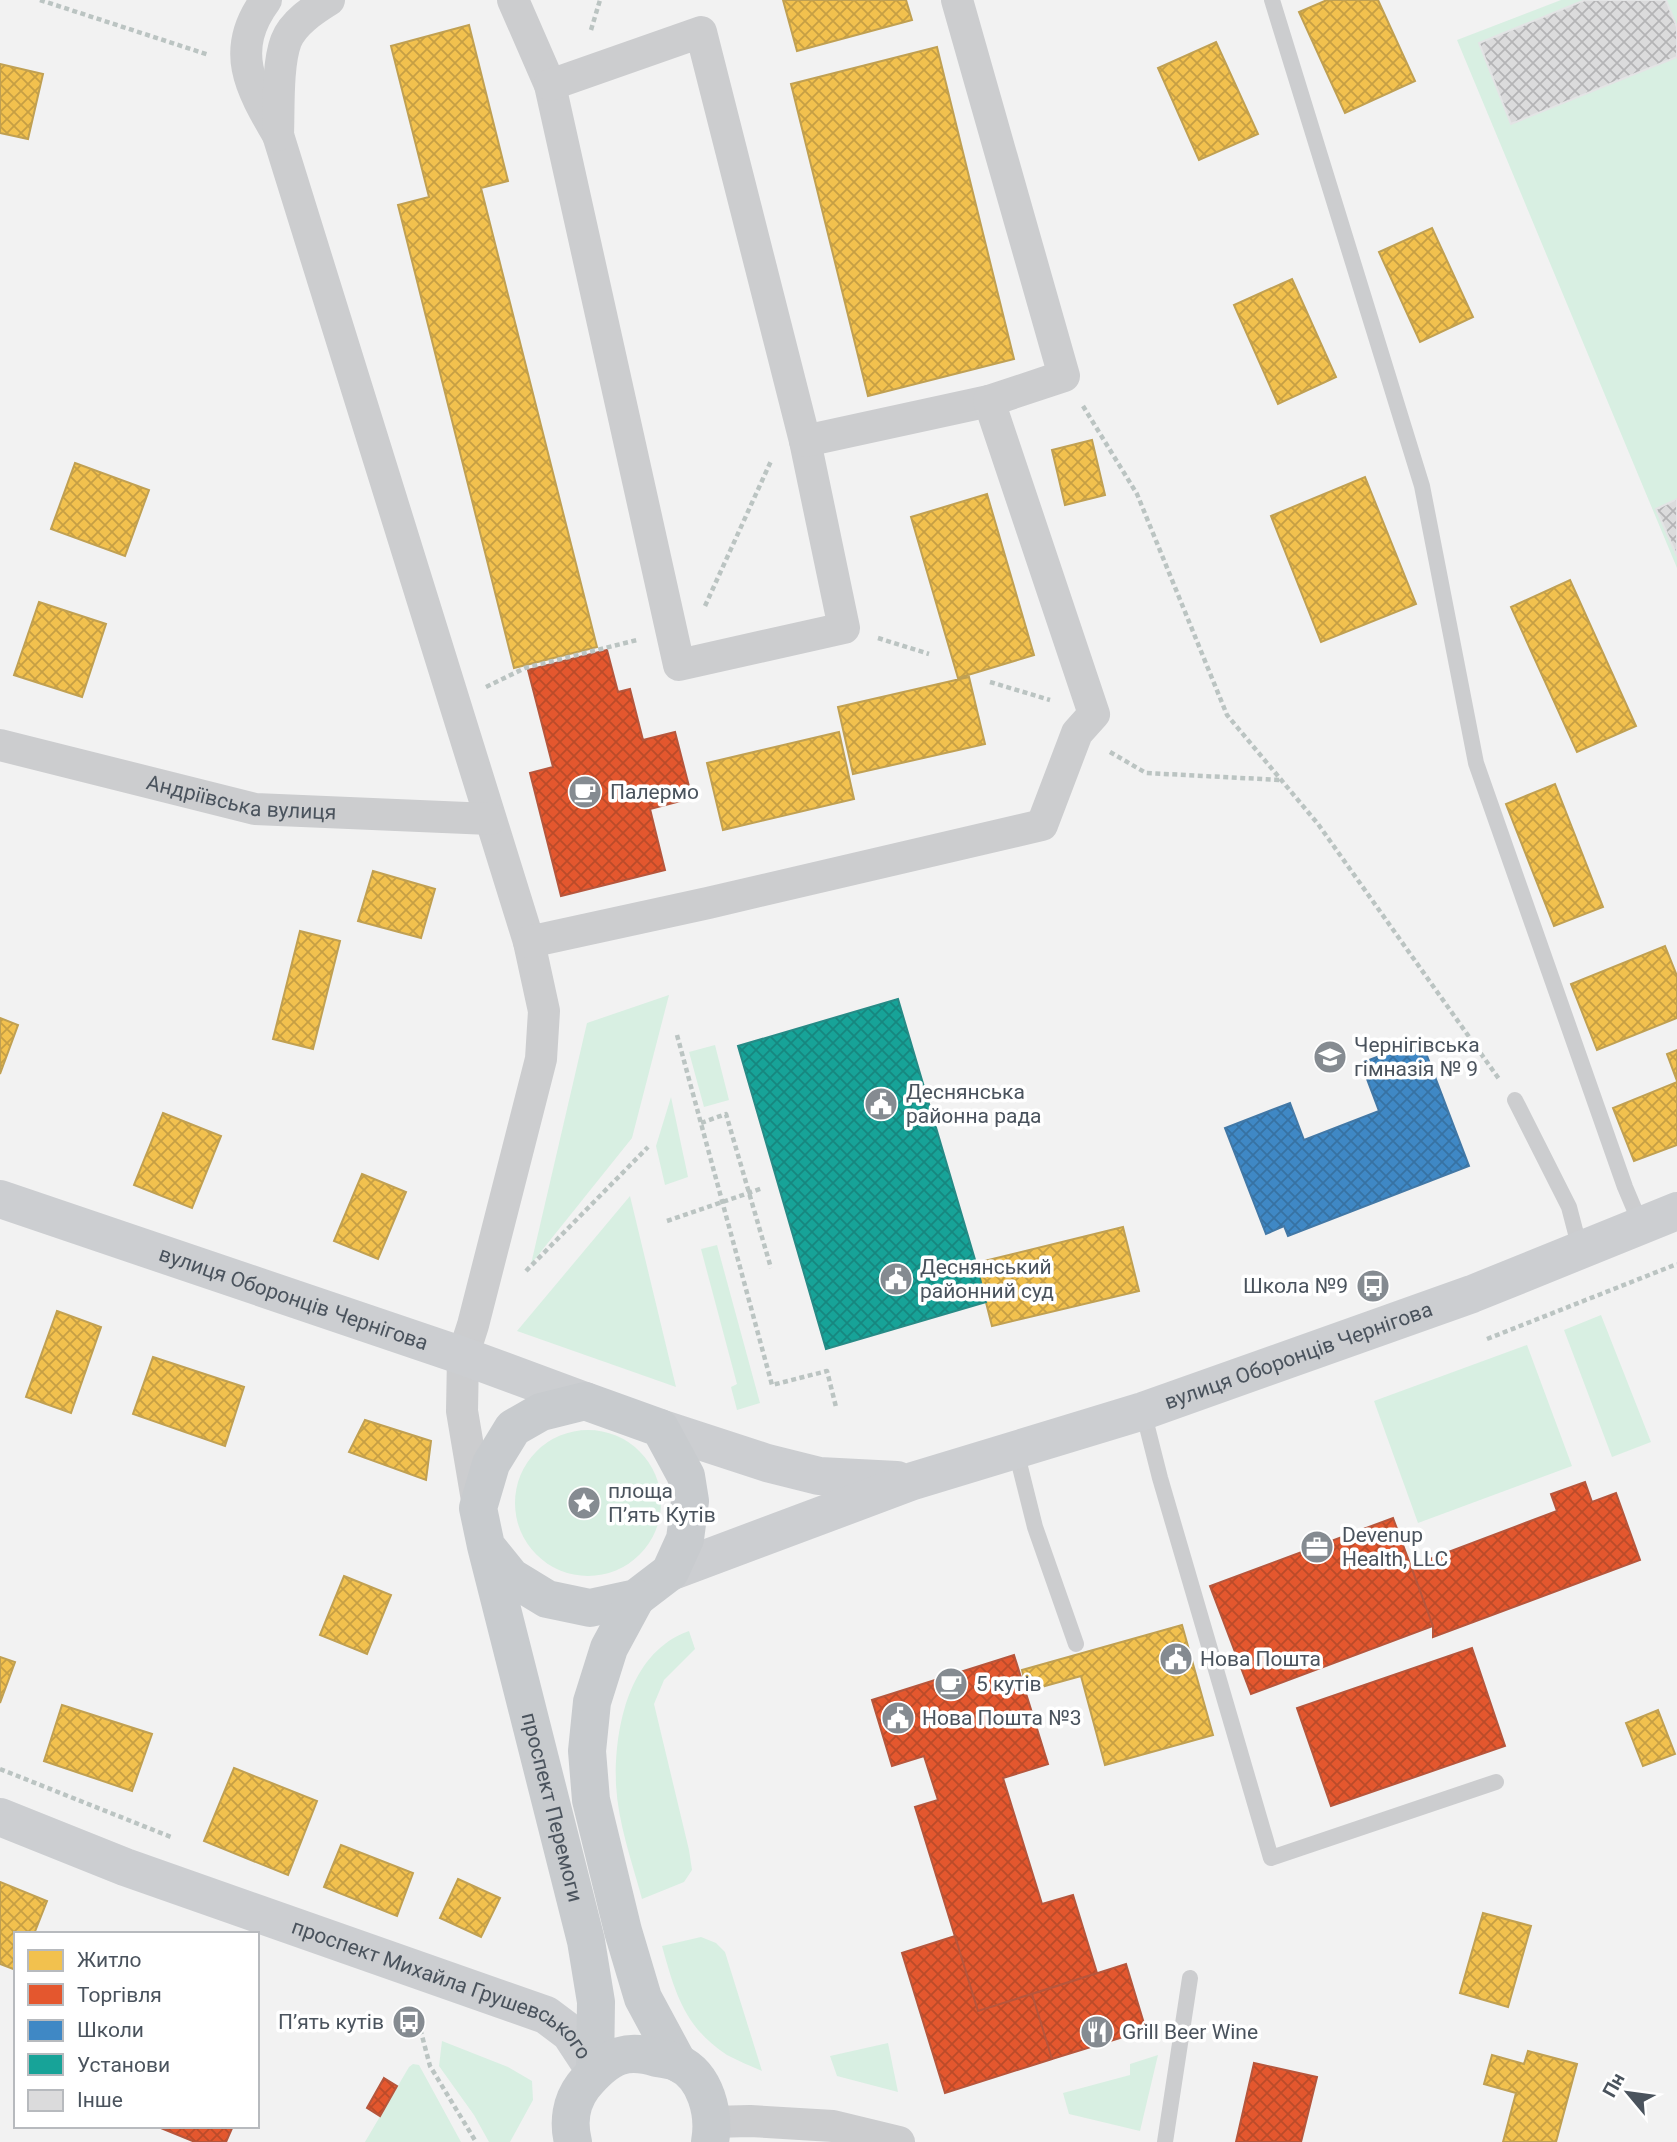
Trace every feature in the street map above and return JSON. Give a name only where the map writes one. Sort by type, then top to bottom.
[{"type":"main road","name":"вулиця Оборонців Чернігова","points":[[0,1199],[463,1356],[585,1401]]},
{"type":"main road","name":"вулиця Оборонців Чернігова","points":[[670,1572],[913,1481],[1143,1411],[1472,1294],[1677,1211]]},
{"type":"main road","points":[[585,1401],[660,1428],[686,1476],[690,1501],[685,1539],[670,1572],[636,1598],[590,1608],[547,1599],[511,1577],[486,1546],[478,1508],[491,1464],[513,1429],[541,1412],[585,1401]]},
{"type":"main road","name":"вулиця Оборонців Чернігова","points":[[660,1428],[767,1463],[819,1476],[913,1481]]},
{"type":"main road","name":"проспект Перемоги","points":[[486,1546],[586,1941],[596,2002],[595,2071]]},
{"type":"main road","name":"проспект Перемоги","points":[[636,1598],[609,1648],[592,1702],[587,1751],[591,1800],[623,1931],[643,1998],[678,2063],[693,2076],[706,2095],[711,2132]]},
{"type":"main road","name":"проспект Михайла Грушевського","points":[[0,1816],[125,1867],[546,2015],[570,2033],[595,2071]]},
{"type":"main road","points":[[573,2142],[571,2115],[576,2096],[595,2071],[619,2057],[639,2053],[678,2063]]},
{"type":"street","points":[[266,0],[253,18],[245,54],[254,95],[278,135],[529,942],[544,1011],[541,1059],[463,1356],[462,1411],[478,1508]]},
{"type":"street","points":[[278,135],[280,75],[286,41],[308,12],[329,0]]},
{"type":"street","points":[[513,0],[550,85],[678,664],[844,628],[805,442],[701,32],[550,85]]},
{"type":"street","points":[[805,442],[989,401],[1064,376],[957,0]]},
{"type":"street","points":[[529,942],[1042,825],[1085,724],[989,401]]},
{"type":"street","name":"Андріївська вулиця","points":[[0,745],[255,809],[490,819]]},
{"type":"street","points":[[711,2132],[750,2121],[833,2126],[899,2142]]},
{"type":"lane","points":[[1272,0],[1422,486],[1476,763],[1625,1187],[1641,1225]]},
{"type":"lane","points":[[1515,1100],[1569,1207],[1580,1250]]},
{"type":"lane","points":[[1143,1411],[1270,1858],[1496,1782]]},
{"type":"lane","points":[[1016,1451],[1035,1527],[1076,1644]]},
{"type":"lane","points":[[1165,2142],[1191,1978]]},
{"type":"path","points":[[40,0],[248,67]]},
{"type":"path","points":[[1064,376],[1137,494],[1227,715],[1318,824],[1515,1100]]},
{"type":"path","points":[[678,664],[796,406]]},
{"type":"path","points":[[844,628],[929,654]]},
{"type":"path","points":[[454,702],[526,668],[671,631]]},
{"type":"path","points":[[990,682],[1085,724],[1146,773],[1282,780]]},
{"type":"path","points":[[677,1035],[772,1385],[827,1371],[836,1408]]},
{"type":"path","points":[[701,1122],[726,1114],[771,1268]]},
{"type":"path","points":[[522,1275],[648,1147]]},
{"type":"path","points":[[667,1221],[763,1188]]},
{"type":"path","points":[[1487,1339],[1677,1264]]},
{"type":"path","points":[[0,1769],[172,1838]]},
{"type":"path","points":[[416,2012],[430,2066],[476,2142]]},
{"type":"green space","points":[[1561,0],[1677,0],[1677,568],[1457,40]]},
{"type":"green space","points":[[669,995],[632,1138],[531,1264],[587,1023]]},
{"type":"green space","points":[[715,1045],[729,1100],[704,1107],[689,1052]]},
{"type":"green space","points":[[671,1097],[688,1177],[665,1185],[656,1146]]},
{"type":"green space","points":[[630,1196],[676,1387],[517,1331]]},
{"type":"green space","points":[[717,1245],[760,1403],[737,1410],[731,1387],[737,1384],[701,1249]]},
{"type":"green space","points":[[1601,1315],[1651,1442],[1612,1457],[1564,1330]]},
{"type":"green space","points":[[1527,1345],[1572,1466],[1418,1523],[1374,1401]]},
{"type":"green space","points":[[588,1430],[616,1435],[640,1451],[656,1475],[661,1503],[656,1531],[640,1555],[616,1571],[588,1576],[560,1571],[536,1555],[520,1531],[515,1503],[520,1475],[536,1451],[560,1435]]},
{"type":"green space","points":[[689,1631],[695,1649],[664,1680],[654,1704],[692,1870],[684,1882],[642,1899],[617,1799],[616,1763],[622,1717],[629,1694],[652,1656],[669,1641]]},
{"type":"green space","points":[[701,1937],[716,1943],[725,1952],[762,2071],[727,2055],[712,2044],[683,2007],[662,1946]]},
{"type":"green space","points":[[442,2041],[508,2067],[532,2081],[533,2100],[510,2142],[489,2142],[474,2115],[439,2066]]},
{"type":"green space","points":[[888,2043],[898,2092],[837,2076],[830,2056]]},
{"type":"green space","points":[[1158,2055],[1140,2131],[1069,2114],[1063,2093],[1130,2075],[1130,2064]]},
{"type":"green space","points":[[413,2064],[419,2065],[461,2142],[365,2142],[409,2067]]},
{"type":"building: Житло","points":[[783,0],[906,0],[912,20],[797,51]]},
{"type":"building: Житло","points":[[1327,0],[1378,0],[1415,81],[1345,113],[1299,12]]},
{"type":"building: Житло","points":[[469,25],[508,181],[481,188],[597,647],[514,668],[398,205],[429,197],[391,46]]},
{"type":"building: Житло","points":[[1216,42],[1258,134],[1199,160],[1158,68]]},
{"type":"building: Житло","points":[[937,47],[1014,359],[868,396],[791,84]]},
{"type":"building: Житло","points":[[0,64],[43,74],[28,139],[0,133]]},
{"type":"building: Житло","points":[[1432,228],[1473,317],[1420,342],[1379,252]]},
{"type":"building: Житло","points":[[1292,279],[1336,377],[1278,404],[1234,305]]},
{"type":"building: Житло","points":[[1092,440],[1105,495],[1065,505],[1052,450]]},
{"type":"building: Житло","points":[[75,463],[149,490],[125,556],[51,529]]},
{"type":"building: Житло","points":[[1365,477],[1416,604],[1321,642],[1271,516]]},
{"type":"building: Житло","points":[[987,494],[1034,655],[958,678],[911,517]]},
{"type":"building: Житло","points":[[1570,580],[1636,726],[1577,752],[1511,607]]},
{"type":"building: Житло","points":[[39,602],[106,624],[82,697],[14,675]]},
{"type":"building: Житло","points":[[969,677],[985,744],[853,774],[838,707]]},
{"type":"building: Житло","points":[[839,732],[854,799],[723,830],[707,763]]},
{"type":"building: Житло","points":[[1555,784],[1603,907],[1554,926],[1506,804]]},
{"type":"building: Житло","points":[[373,871],[435,889],[421,938],[358,921]]},
{"type":"building: Житло","points":[[300,931],[340,941],[313,1049],[273,1039]]},
{"type":"building: Житло","points":[[1665,946],[1677,976],[1677,1018],[1597,1050],[1571,984]]},
{"type":"building: Житло","points":[[0,1018],[18,1025],[0,1074]]},
{"type":"building: Житло","points":[[1677,1050],[1677,1081],[1667,1054]]},
{"type":"building: Житло","points":[[1677,1082],[1677,1145],[1634,1161],[1613,1108]]},
{"type":"building: Житло","points":[[163,1113],[221,1136],[192,1208],[134,1185]]},
{"type":"building: Житло","points":[[362,1174],[406,1192],[378,1259],[334,1241]]},
{"type":"building: Житло","points":[[1123,1227],[1139,1291],[992,1326],[976,1263]]},
{"type":"building: Житло","points":[[57,1311],[101,1327],[71,1413],[26,1397]]},
{"type":"building: Житло","points":[[153,1357],[244,1387],[225,1446],[133,1414]]},
{"type":"building: Житло","points":[[365,1420],[431,1441],[426,1480],[349,1452]]},
{"type":"building: Житло","points":[[344,1576],[391,1595],[367,1654],[320,1635]]},
{"type":"building: Житло","points":[[1182,1625],[1213,1735],[1105,1765],[1081,1676],[1027,1691],[1022,1670]]},
{"type":"building: Житло","points":[[0,1657],[15,1662],[0,1703]]},
{"type":"building: Житло","points":[[62,1705],[152,1734],[132,1791],[44,1761]]},
{"type":"building: Житло","points":[[1658,1710],[1675,1754],[1643,1766],[1626,1723]]},
{"type":"building: Житло","points":[[234,1768],[317,1801],[288,1875],[204,1841]]},
{"type":"building: Житло","points":[[341,1845],[413,1873],[397,1916],[324,1887]]},
{"type":"building: Житло","points":[[458,1879],[500,1898],[481,1937],[440,1918]]},
{"type":"building: Житло","points":[[0,1882],[47,1901],[35,1932],[14,1932],[14,1969],[0,1964]]},
{"type":"building: Житло","points":[[1483,1913],[1531,1926],[1508,2007],[1460,1993]]},
{"type":"building: Житло","points":[[1528,2051],[1577,2064],[1556,2142],[1503,2142],[1516,2093],[1484,2084],[1492,2055],[1524,2064]]},
{"type":"building: Торгівля","points":[[607,650],[618,692],[630,689],[643,740],[675,732],[692,798],[650,809],[665,870],[561,896],[530,773],[553,767],[528,670]]},
{"type":"building: Торгівля","points":[[1585,1482],[1592,1502],[1616,1493],[1640,1560],[1433,1637],[1433,1626],[1411,1566],[1557,1511],[1551,1494]]},
{"type":"building: Торгівля","points":[[1393,1518],[1433,1626],[1251,1694],[1210,1586]]},
{"type":"building: Торгівля","points":[[1472,1648],[1505,1746],[1331,1806],[1297,1708]]},
{"type":"building: Торгівля","points":[[1014,1655],[1048,1764],[1003,1778],[1042,1904],[1073,1895],[1097,1973],[978,2011],[915,1807],[938,1800],[924,1756],[892,1766],[872,1700]]},
{"type":"building: Торгівля","points":[[955,1936],[978,2011],[1032,1994],[1052,2059],[945,2093],[902,1953]]},
{"type":"building: Торгівля","points":[[1126,1964],[1146,2030],[1052,2059],[1032,1994]]},
{"type":"building: Торгівля","points":[[1254,2063],[1317,2077],[1301,2142],[1236,2142]]},
{"type":"building: Торгівля","points":[[384,2078],[397,2086],[380,2116],[367,2108]]},
{"type":"building: Торгівля","points":[[161,2128],[232,2128],[226,2142],[195,2142]]},
{"type":"building: Школи","points":[[1421,1040],[1469,1166],[1288,1236],[1284,1226],[1266,1234],[1225,1128],[1290,1103],[1304,1140],[1379,1111],[1361,1063]]},
{"type":"building: Установи","points":[[898,999],[986,1302],[826,1349],[738,1046]]},
{"type":"building: Інше","points":[[1585,0],[1666,0],[1677,27],[1677,57],[1511,124],[1479,43]]},
{"type":"building: Інше","points":[[1677,499],[1677,556],[1656,509]]},
{"type":"place","name":"Палермо","points":[[585,792]]},
{"type":"place","name":"Чернігівська гімназія № 9","points":[[1330,1057]]},
{"type":"place","name":"Деснянська районна рада","points":[[881,1104]]},
{"type":"place","name":"Деснянський районний суд","points":[[896,1279]]},
{"type":"place","name":"Школа №9","points":[[1373,1286]]},
{"type":"place","name":"площа Пʼять Кутів","points":[[584,1503]]},
{"type":"place","name":"Devenup Health, LLC","points":[[1317,1547]]},
{"type":"place","name":"Нова Пошта","points":[[1176,1659]]},
{"type":"place","name":"5 кутів","points":[[951,1684]]},
{"type":"place","name":"Нова Пошта №3","points":[[898,1718]]},
{"type":"place","name":"П’ять кутів","points":[[409,2022]]},
{"type":"place","name":"Grill Beer Wine","points":[[1097,2032]]}]
